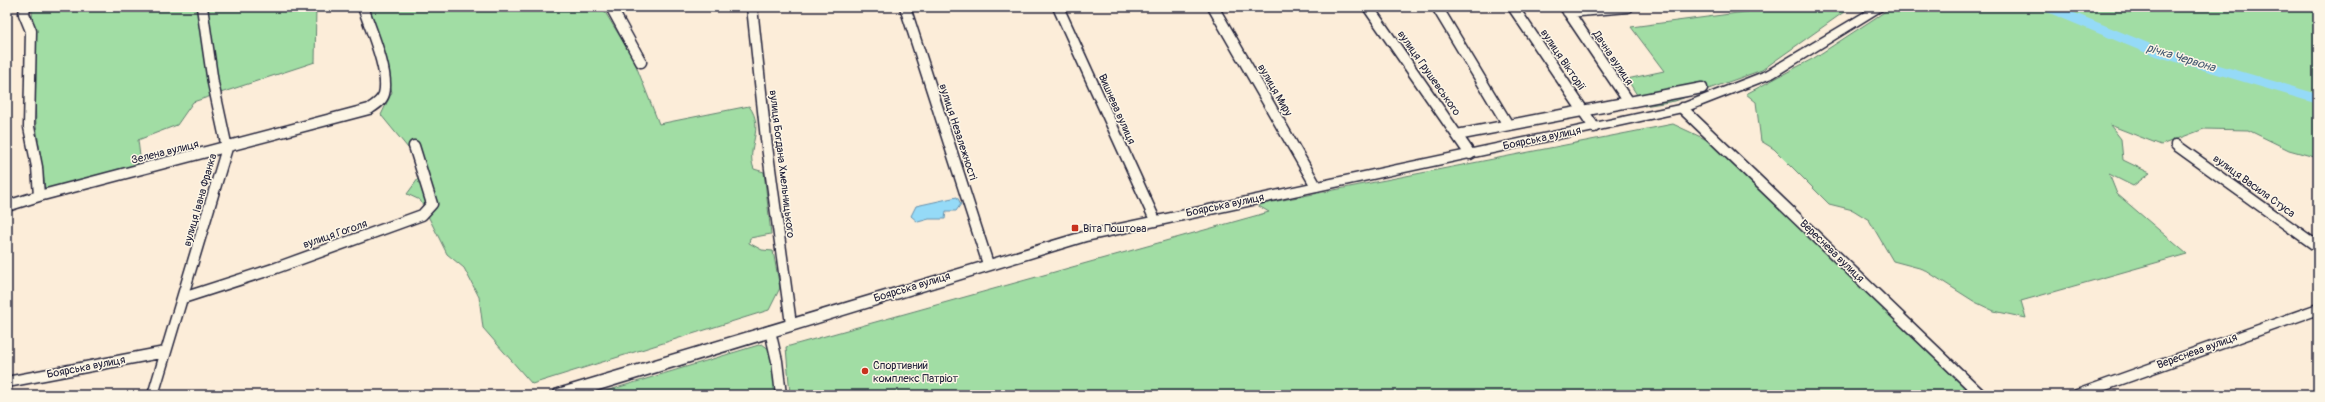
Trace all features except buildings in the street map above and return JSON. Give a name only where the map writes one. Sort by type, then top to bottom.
[{"type":"street","points":[[25,7],[24,14],[31,31],[29,127],[37,167],[39,196]]},
{"type":"street","name":"вулиця Івана Франка","points":[[154,395],[165,352],[183,298],[227,148],[213,83],[202,7]]},
{"type":"street","name":"Зелена вулиця","points":[[7,206],[39,196],[227,148],[369,108],[378,102],[384,93],[381,67],[363,7]]},
{"type":"street","points":[[610,7],[641,62]]},
{"type":"street","name":"вулиця Богдана Хмельницького","points":[[752,7],[766,139],[791,324]]},
{"type":"street","name":"вулиця Незалежності","points":[[905,7],[988,264]]},
{"type":"street","name":"Вишнева вулиця","points":[[1058,7],[1154,220]]},
{"type":"street","name":"вулиця Миру","points":[[1213,7],[1316,186]]},
{"type":"street","name":"вулиця Грушевського","points":[[1368,7],[1470,154]]},
{"type":"street","points":[[1437,7],[1508,125]]},
{"type":"street","name":"вулиця Вікторії","points":[[1513,7],[1594,127]]},
{"type":"street","points":[[1566,10],[1628,7]]},
{"type":"street","name":"Боярська вулиця","points":[[561,395],[988,264],[1086,236],[1154,220],[1682,108],[1770,74],[1882,7]]},
{"type":"street","name":"Дачна вулиця","points":[[1566,10],[1629,102]]},
{"type":"street","points":[[1457,135],[1702,88]]},
{"type":"street","name":"Вереснева вулиця","points":[[1682,108],[1981,395]]},
{"type":"street","name":"вулиця Василя Стуса","points":[[2176,145],[2318,247]]},
{"type":"street","name":"вулиця Гоголя","points":[[183,298],[276,268],[422,215],[432,204],[414,146]]},
{"type":"street","name":"Вереснева вулиця","points":[[2083,394],[2318,309]]},
{"type":"street","points":[[770,331],[777,360],[781,395]]},
{"type":"street","name":"Боярська вулиця","points":[[7,382],[165,352]]},
{"type":"green space","points":[[32,7],[316,7],[315,62],[193,102],[177,125],[138,140],[141,165],[64,186],[45,188],[36,125]]},
{"type":"green space","points":[[365,7],[602,7],[633,58],[659,124],[749,106],[754,114],[756,122],[752,161],[754,169],[764,172],[771,234],[750,238],[749,243],[762,250],[773,251],[780,288],[769,310],[532,384],[483,328],[479,297],[464,268],[447,254],[420,200],[407,194],[418,179],[417,159],[381,115],[392,92]]},
{"type":"green space","points":[[1767,7],[1851,7],[1762,70],[1675,101],[1644,106],[1627,79],[1664,71],[1631,27],[1768,9]]},
{"type":"green space","points":[[1892,7],[2318,7],[2318,158],[2289,150],[2248,130],[2204,129],[2161,145],[2110,125],[2121,139],[2123,160],[2150,173],[2133,186],[2109,174],[2117,194],[2187,254],[2021,301],[2026,318],[1994,311],[1975,302],[1923,269],[1893,261],[1869,220],[1853,210],[1829,204],[1774,149],[1761,141],[1756,102],[1746,94],[1814,58]]},
{"type":"green space","points":[[1673,124],[1718,145],[1794,211],[1974,395],[790,395],[786,347],[1269,212],[1257,205]]},
{"type":"green space","points":[[762,344],[780,357],[785,395],[593,395]]},
{"type":"water","points":[[957,197],[961,204],[956,211],[946,211],[945,219],[929,219],[918,222],[911,216],[916,206]]},
{"type":"waterway","name":"річка Червона","points":[[2047,7],[2152,50],[2318,99]]},
{"type":"place","name":"Віта Поштова","points":[[1075,228]]},
{"type":"place","name":"Спортивний комплекс Патріот","points":[[865,371]]}]
